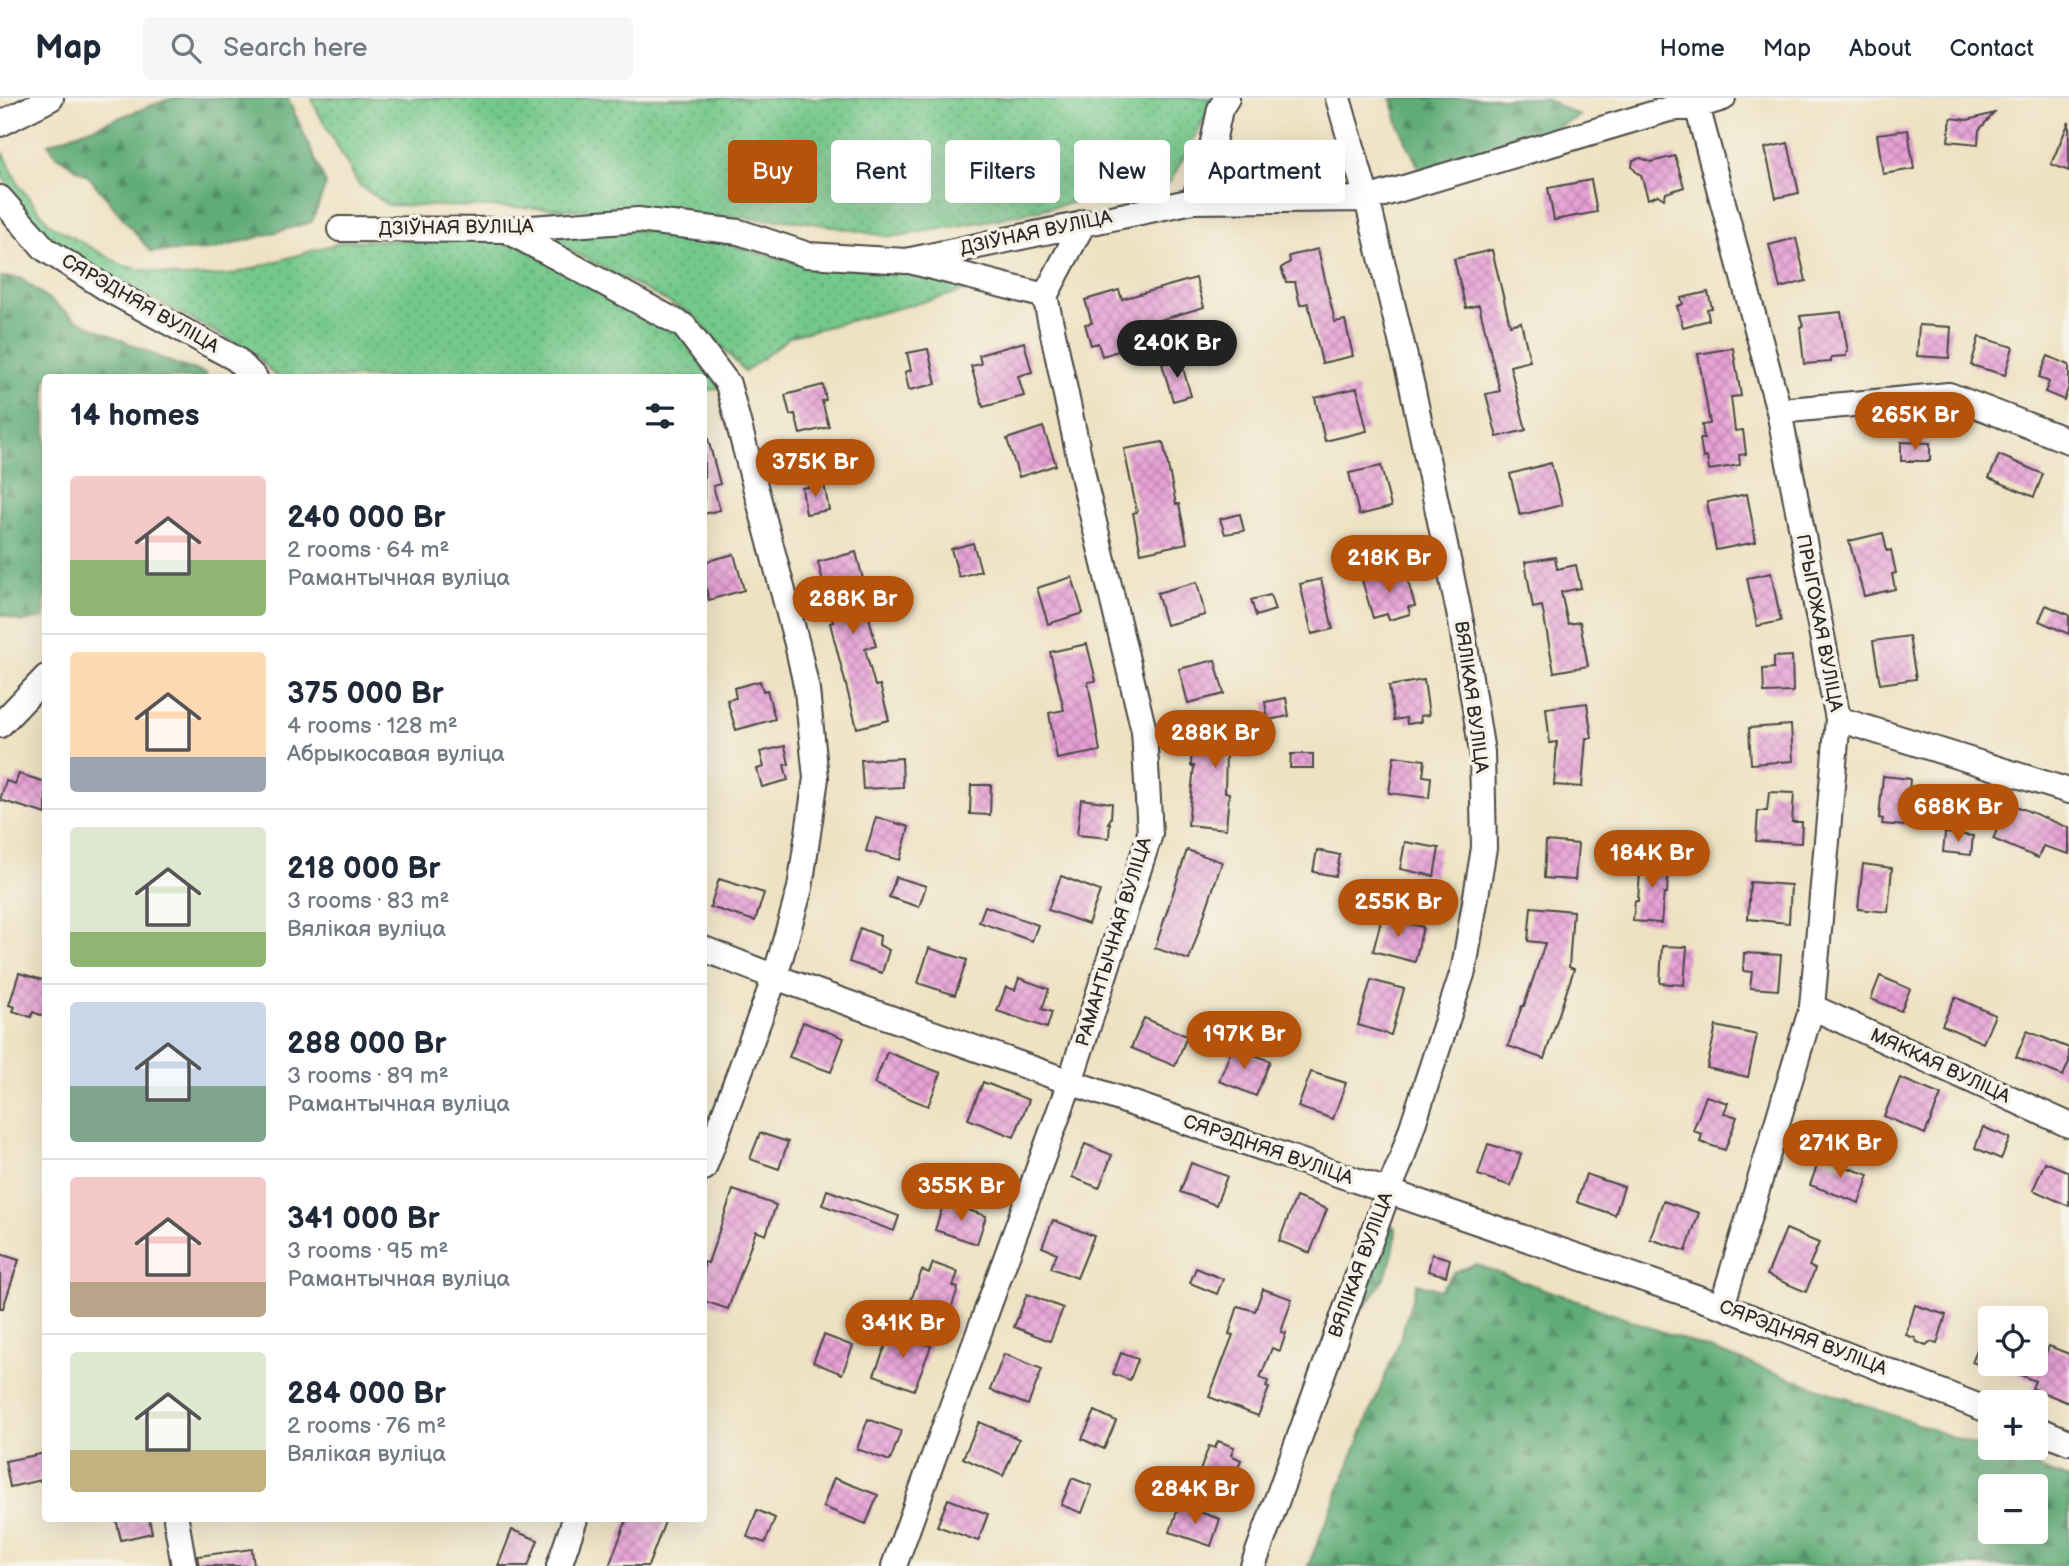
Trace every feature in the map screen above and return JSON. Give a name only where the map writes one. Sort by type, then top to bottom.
[{"type":"street","points":[[0,124],[51,98]]},
{"type":"street","points":[[1213,140],[1220,109],[1227,98]]},
{"type":"street","name":"ВЯЛІКАЯ ВУЛІЦА","points":[[1253,1566],[1401,1161],[1464,968],[1484,848],[1482,752],[1461,622],[1412,386],[1367,200],[1338,98]]},
{"type":"street","name":"ДЗІЎНАЯ ВУЛІЦА","points":[[1345,200],[1367,200],[1669,109],[1697,106],[1723,98]]},
{"type":"street","name":"ПРЫГОЖАЯ ВУЛІЦА","points":[[1697,106],[1779,411],[1838,719],[1812,1007],[1721,1306]]},
{"type":"street","name":"СЯРЭДНЯЯ ВУЛІЦА","points":[[0,198],[45,248],[109,290],[236,359],[251,374]]},
{"type":"street","name":"ДЗІЎНАЯ ВУЛІЦА","points":[[340,229],[505,230],[638,220],[739,232],[808,255],[906,261],[1184,203]]},
{"type":"street","points":[[906,261],[1045,296],[1084,222]]},
{"type":"street","points":[[505,230],[684,326],[728,384],[807,690],[816,778],[800,888],[775,977],[707,1160]]},
{"type":"street","name":"РАМАНТЫЧНАЯ ВУЛІЦА","points":[[894,1566],[1070,1082],[1150,834],[1144,732],[1086,489],[1045,296]]},
{"type":"street","points":[[1779,411],[1949,395],[2069,441]]},
{"type":"street","points":[[0,726],[42,681]]},
{"type":"street","points":[[1838,719],[2069,790]]},
{"type":"street","name":"СЯРЭДНЯЯ ВУЛІЦА","points":[[707,950],[1070,1082],[1721,1306],[1978,1406]]},
{"type":"street","name":"МЯККАЯ ВУЛІЦА","points":[[1812,1007],[2069,1125]]},
{"type":"street","points":[[2048,1433],[2069,1441]]},
{"type":"street","points":[[177,1522],[184,1566]]},
{"type":"street","points":[[559,1566],[574,1522]]},
{"type":"green space","points":[[172,98],[288,98],[326,184],[312,222],[212,250],[151,252],[89,177],[57,156],[48,144]]},
{"type":"green space","points":[[312,98],[1216,98],[1193,140],[1184,140],[1184,156],[1170,182],[1170,140],[1074,140],[1074,202],[891,237],[801,221],[545,208],[388,205],[359,185]]},
{"type":"green space","points":[[1391,98],[1544,98],[1580,116],[1547,132],[1421,173],[1399,126]]},
{"type":"green space","points":[[4,153],[19,186],[51,225],[124,266],[181,277],[230,275],[345,241],[506,238],[682,335],[721,388],[707,390],[707,374],[273,374],[253,352],[104,273],[45,237],[4,179],[0,171],[0,155]]},
{"type":"green space","points":[[622,229],[700,237],[799,263],[903,271],[969,290],[791,336],[745,372],[693,315],[554,242],[556,236]]},
{"type":"green space","points":[[0,277],[20,278],[77,320],[175,364],[205,374],[42,374],[42,619],[22,622],[0,614]]},
{"type":"green space","points":[[1386,1220],[1396,1229],[1387,1271],[1365,1307],[1349,1305]]},
{"type":"green space","points":[[1475,1264],[1978,1446],[1978,1460],[2017,1460],[2069,1479],[2069,1566],[1308,1566],[1399,1342],[1417,1283],[1440,1290],[1454,1272]]},
{"type":"building","points":[[1994,113],[1979,130],[1978,144],[1948,141],[1951,118],[1968,120]]},
{"type":"building","points":[[2069,122],[2069,171],[2051,164]]},
{"type":"building","points":[[1908,130],[1914,169],[1883,174],[1877,134]]},
{"type":"building","points":[[1788,143],[1799,193],[1776,198],[1765,148]]},
{"type":"building","points":[[1675,156],[1684,187],[1666,193],[1664,199],[1658,195],[1648,199],[1641,175],[1632,167],[1633,160],[1641,158],[1651,162]]},
{"type":"building","points":[[1591,180],[1597,212],[1554,220],[1548,188]]},
{"type":"building","points":[[1796,238],[1806,281],[1780,288],[1769,245]]},
{"type":"building","points":[[1318,249],[1335,322],[1345,320],[1353,356],[1322,363],[1308,303],[1300,305],[1295,282],[1286,282],[1281,268],[1290,262],[1289,256]]},
{"type":"building","points":[[1492,250],[1510,325],[1521,322],[1530,361],[1510,366],[1526,430],[1497,437],[1486,394],[1500,391],[1479,305],[1466,308],[1454,259]]},
{"type":"building","points":[[1196,278],[1204,307],[1133,328],[1131,331],[1135,346],[1102,356],[1098,343],[1091,345],[1085,324],[1092,323],[1085,300],[1119,290],[1122,299]]},
{"type":"building","points":[[1708,292],[1712,308],[1707,309],[1709,320],[1683,327],[1677,306],[1683,304],[1681,298]]},
{"type":"building","points":[[1841,312],[1848,352],[1846,356],[1831,357],[1831,362],[1804,364],[1800,327],[1803,326],[1800,316]]},
{"type":"building","points":[[1919,325],[1951,327],[1949,358],[1917,356]]},
{"type":"building","points":[[1979,337],[2013,347],[2005,375],[1971,365]]},
{"type":"building","points":[[1024,342],[1032,372],[1018,376],[1024,396],[983,407],[971,366],[981,364],[979,355]]},
{"type":"building","points":[[1733,348],[1741,396],[1731,397],[1735,431],[1743,430],[1746,454],[1739,455],[1740,465],[1709,470],[1707,457],[1703,458],[1700,439],[1704,439],[1702,425],[1710,424],[1698,354]]},
{"type":"building","points":[[928,349],[936,384],[909,390],[905,372],[911,370],[907,353]]},
{"type":"building","points":[[2048,356],[2069,365],[2069,386],[2064,400],[2045,392],[2049,382],[2039,377]]},
{"type":"building","points":[[1180,358],[1191,396],[1173,401],[1162,364]]},
{"type":"building","points":[[823,385],[826,400],[822,401],[829,427],[800,434],[795,414],[790,415],[785,395]]},
{"type":"building","points":[[1357,388],[1367,431],[1325,441],[1315,398]]},
{"type":"building","points":[[1043,427],[1056,465],[1019,477],[1007,439]]},
{"type":"building","points":[[707,439],[720,484],[713,486],[720,510],[707,513]]},
{"type":"building","points":[[1163,442],[1187,543],[1141,553],[1133,513],[1137,512],[1124,449]]},
{"type":"building","points":[[1901,442],[1930,443],[1930,461],[1901,461]]},
{"type":"building","points":[[1999,455],[2043,474],[2034,497],[1989,478]]},
{"type":"building","points":[[1551,463],[1562,505],[1520,515],[1510,474]]},
{"type":"building","points":[[1381,466],[1391,507],[1359,515],[1349,473]]},
{"type":"building","points":[[824,484],[829,510],[806,514],[802,488]]},
{"type":"building","points":[[1747,494],[1756,542],[1716,550],[1707,502]]},
{"type":"building","points":[[1240,514],[1244,531],[1225,534],[1220,519]]},
{"type":"building","points":[[1883,533],[1887,551],[1891,550],[1896,573],[1892,574],[1895,589],[1864,596],[1849,541]]},
{"type":"building","points":[[973,543],[981,571],[959,577],[951,549]]},
{"type":"building","points":[[856,552],[876,646],[865,649],[875,686],[880,685],[889,720],[857,728],[830,623],[833,622],[818,562]]},
{"type":"building","points":[[734,554],[744,590],[709,600],[707,561]]},
{"type":"building","points":[[1555,557],[1557,569],[1576,565],[1581,588],[1561,592],[1568,624],[1580,622],[1588,666],[1554,672],[1542,606],[1533,608],[1525,562]]},
{"type":"building","points":[[1404,568],[1415,606],[1408,607],[1410,614],[1389,620],[1387,614],[1373,618],[1362,580]]},
{"type":"building","points":[[1771,573],[1781,621],[1757,626],[1747,578]]},
{"type":"building","points":[[1072,577],[1083,613],[1048,624],[1037,588]]},
{"type":"building","points":[[1321,579],[1333,629],[1312,634],[1300,584]]},
{"type":"building","points":[[1197,582],[1205,615],[1166,625],[1157,593]]},
{"type":"building","points":[[1270,595],[1275,610],[1256,616],[1251,600]]},
{"type":"building","points":[[2046,605],[2069,615],[2069,634],[2039,621]]},
{"type":"building","points":[[1909,636],[1916,679],[1880,684],[1873,641]]},
{"type":"building","points":[[1087,644],[1096,681],[1088,682],[1100,751],[1057,759],[1049,713],[1064,710],[1050,652]]},
{"type":"building","points":[[1792,656],[1793,692],[1764,693],[1763,669],[1774,668],[1774,657]]},
{"type":"building","points":[[1215,660],[1224,694],[1188,703],[1179,669]]},
{"type":"building","points":[[1424,680],[1429,715],[1420,716],[1421,722],[1407,724],[1406,718],[1394,720],[1389,686]]},
{"type":"building","points":[[760,681],[763,691],[767,690],[775,719],[736,730],[727,700],[736,698],[734,688]]},
{"type":"building","points":[[1286,698],[1289,716],[1268,720],[1265,702]]},
{"type":"building","points":[[1587,703],[1592,738],[1586,738],[1582,787],[1554,785],[1557,742],[1550,743],[1546,708]]},
{"type":"building","points":[[1203,720],[1250,721],[1249,755],[1226,754],[1225,792],[1229,793],[1226,829],[1188,825],[1194,766],[1191,766],[1192,735],[1202,736]]},
{"type":"building","points":[[1791,725],[1793,761],[1751,764],[1749,728]]},
{"type":"building","points":[[785,746],[789,764],[784,765],[788,780],[762,787],[757,769],[764,767],[760,752]]},
{"type":"building","points":[[1291,754],[1313,754],[1313,768],[1290,768]]},
{"type":"building","points":[[1394,756],[1425,760],[1423,776],[1431,777],[1429,798],[1389,793]]},
{"type":"building","points":[[902,758],[903,787],[863,789],[861,760]]},
{"type":"building","points":[[19,774],[42,781],[42,813],[0,800],[6,781],[15,784]]},
{"type":"building","points":[[1883,776],[1910,779],[1909,791],[1917,792],[1913,823],[1906,822],[1905,826],[1882,824],[1883,819],[1879,818]]},
{"type":"building","points":[[971,785],[991,785],[990,815],[970,814]]},
{"type":"building","points":[[1769,792],[1794,793],[1792,822],[1802,822],[1801,843],[1756,841],[1758,811],[1767,811]]},
{"type":"building","points":[[1081,799],[1112,803],[1108,823],[1109,838],[1077,835]]},
{"type":"building","points":[[2009,803],[2069,828],[2069,854],[2043,846],[2038,858],[1993,839]]},
{"type":"building","points":[[876,817],[909,827],[900,860],[866,851]]},
{"type":"building","points":[[1945,833],[1973,836],[1971,855],[1943,852]]},
{"type":"building","points":[[1546,841],[1578,844],[1575,880],[1544,878]]},
{"type":"building","points":[[1405,842],[1439,848],[1434,876],[1400,869]]},
{"type":"building","points":[[1187,850],[1222,862],[1189,960],[1155,948]]},
{"type":"building","points":[[1317,850],[1340,855],[1336,876],[1313,872]]},
{"type":"building","points":[[1641,857],[1669,859],[1667,893],[1664,893],[1661,923],[1633,921],[1635,901],[1638,901]]},
{"type":"building","points":[[1863,864],[1892,868],[1888,912],[1858,909]]},
{"type":"building","points":[[1061,876],[1100,891],[1088,924],[1048,910]]},
{"type":"building","points":[[896,877],[926,886],[919,907],[889,897]]},
{"type":"building","points":[[719,879],[764,893],[755,921],[710,907]]},
{"type":"building","points":[[1750,882],[1791,885],[1789,923],[1748,919]]},
{"type":"building","points":[[985,906],[1038,925],[1032,941],[979,922]]},
{"type":"building","points":[[1531,907],[1573,911],[1569,967],[1574,969],[1544,1059],[1508,1046],[1545,943],[1528,941]]},
{"type":"building","points":[[1382,917],[1423,927],[1415,962],[1373,951]]},
{"type":"building","points":[[860,928],[880,936],[879,945],[889,950],[882,973],[849,962]]},
{"type":"building","points":[[1662,946],[1687,947],[1684,985],[1660,983]]},
{"type":"building","points":[[929,948],[967,960],[955,995],[918,983]]},
{"type":"building","points":[[1744,953],[1781,955],[1778,990],[1750,988],[1752,972],[1743,971]]},
{"type":"building","points":[[19,973],[42,980],[42,1015],[33,1012],[31,1017],[13,1011],[15,1007],[9,1005]]},
{"type":"building","points":[[1880,976],[1910,989],[1901,1011],[1871,999]]},
{"type":"building","points":[[1019,978],[1049,989],[1042,1009],[1052,1012],[1047,1028],[997,1011],[1006,987],[1015,990]]},
{"type":"building","points":[[1371,980],[1404,989],[1391,1035],[1358,1025]]},
{"type":"building","points":[[1955,997],[1995,1015],[1983,1043],[1942,1025]]},
{"type":"building","points":[[1144,1018],[1187,1036],[1175,1066],[1131,1048]]},
{"type":"building","points":[[803,1022],[844,1038],[831,1072],[789,1057]]},
{"type":"building","points":[[1716,1026],[1757,1035],[1748,1077],[1707,1068]]},
{"type":"building","points":[[2027,1031],[2069,1048],[2069,1062],[2063,1076],[2016,1057]]},
{"type":"building","points":[[1233,1046],[1270,1061],[1256,1096],[1219,1081]]},
{"type":"building","points":[[887,1052],[941,1073],[928,1106],[874,1084]]},
{"type":"building","points":[[1311,1072],[1346,1083],[1333,1119],[1298,1107]]},
{"type":"building","points":[[1900,1078],[1941,1095],[1925,1134],[1884,1116]]},
{"type":"building","points":[[983,1082],[1029,1100],[1014,1137],[968,1119]]},
{"type":"building","points":[[1706,1096],[1728,1103],[1724,1113],[1737,1117],[1725,1150],[1700,1142],[1702,1134],[1693,1131]]},
{"type":"building","points":[[1983,1127],[2010,1138],[2001,1159],[1975,1148]]},
{"type":"building","points":[[760,1133],[788,1142],[779,1169],[750,1159]]},
{"type":"building","points":[[1085,1144],[1112,1155],[1099,1188],[1072,1177]]},
{"type":"building","points":[[1488,1144],[1521,1154],[1511,1186],[1478,1175]]},
{"type":"building","points":[[1820,1158],[1869,1175],[1859,1203],[1810,1185]]},
{"type":"building","points":[[2045,1162],[2069,1172],[2069,1206],[2033,1190]]},
{"type":"building","points":[[1191,1163],[1227,1176],[1216,1205],[1180,1192]]},
{"type":"building","points":[[1586,1174],[1624,1187],[1615,1215],[1577,1202]]},
{"type":"building","points":[[733,1190],[776,1205],[766,1235],[756,1231],[728,1309],[707,1302],[708,1263]]},
{"type":"building","points":[[827,1190],[899,1216],[894,1231],[822,1205]]},
{"type":"building","points":[[1296,1197],[1327,1209],[1310,1253],[1279,1241]]},
{"type":"building","points":[[1663,1201],[1699,1213],[1686,1251],[1650,1239]]},
{"type":"building","points":[[944,1202],[986,1216],[977,1244],[935,1230]]},
{"type":"building","points":[[1053,1220],[1094,1236],[1077,1278],[1051,1268],[1057,1253],[1042,1247]]},
{"type":"building","points":[[1786,1229],[1819,1243],[1809,1266],[1815,1269],[1806,1292],[1767,1275]]},
{"type":"building","points":[[0,1254],[19,1260],[3,1308],[0,1308]]},
{"type":"building","points":[[1432,1254],[1450,1259],[1446,1276],[1428,1271]]},
{"type":"building","points":[[933,1263],[958,1272],[953,1286],[958,1288],[951,1309],[946,1307],[942,1318],[909,1306],[922,1270],[929,1273]]},
{"type":"building","points":[[1196,1268],[1223,1279],[1217,1294],[1190,1283]]},
{"type":"building","points":[[1263,1289],[1292,1299],[1281,1332],[1286,1333],[1280,1351],[1272,1348],[1260,1378],[1268,1381],[1266,1387],[1269,1388],[1258,1416],[1209,1397],[1233,1335],[1229,1334],[1238,1306],[1255,1311]]},
{"type":"building","points":[[1027,1294],[1063,1308],[1050,1341],[1014,1327]]},
{"type":"building","points":[[1915,1305],[1946,1315],[1937,1344],[1931,1342],[1926,1346],[1906,1335]]},
{"type":"building","points":[[892,1330],[931,1346],[914,1390],[874,1375]]},
{"type":"building","points":[[824,1335],[853,1346],[842,1374],[813,1362]]},
{"type":"building","points":[[2049,1346],[2069,1354],[2069,1403],[2048,1394],[2048,1390],[2032,1388],[2035,1381],[2023,1376],[2048,1376]]},
{"type":"building","points":[[1978,1347],[1978,1364],[1972,1362]]},
{"type":"building","points":[[1121,1353],[1138,1359],[1130,1380],[1113,1374]]},
{"type":"building","points":[[1004,1354],[1042,1369],[1028,1405],[990,1390]]},
{"type":"building","points":[[1095,1411],[1116,1421],[1104,1449],[1082,1439]]},
{"type":"building","points":[[868,1419],[901,1431],[890,1461],[857,1449]]},
{"type":"building","points":[[979,1422],[1019,1439],[1003,1476],[963,1458]]},
{"type":"building","points":[[1218,1441],[1234,1447],[1231,1455],[1241,1460],[1232,1484],[1200,1471],[1209,1446],[1215,1448]]},
{"type":"building","points":[[42,1454],[42,1480],[10,1487],[5,1461]]},
{"type":"building","points":[[834,1478],[878,1495],[866,1524],[823,1507]]},
{"type":"building","points":[[1072,1478],[1092,1486],[1082,1513],[1061,1505]]},
{"type":"building","points":[[948,1499],[988,1514],[978,1541],[937,1526]]},
{"type":"building","points":[[1179,1505],[1220,1519],[1211,1546],[1170,1532]]},
{"type":"building","points":[[757,1510],[775,1518],[765,1543],[747,1537]]},
{"type":"building","points":[[117,1522],[150,1522],[152,1533],[121,1540]]},
{"type":"building","points":[[626,1522],[665,1522],[648,1566],[609,1566]]},
{"type":"building","points":[[512,1530],[538,1540],[528,1566],[498,1566]]},
{"type":"building","points":[[252,1549],[254,1566],[199,1566],[197,1556]]}]
